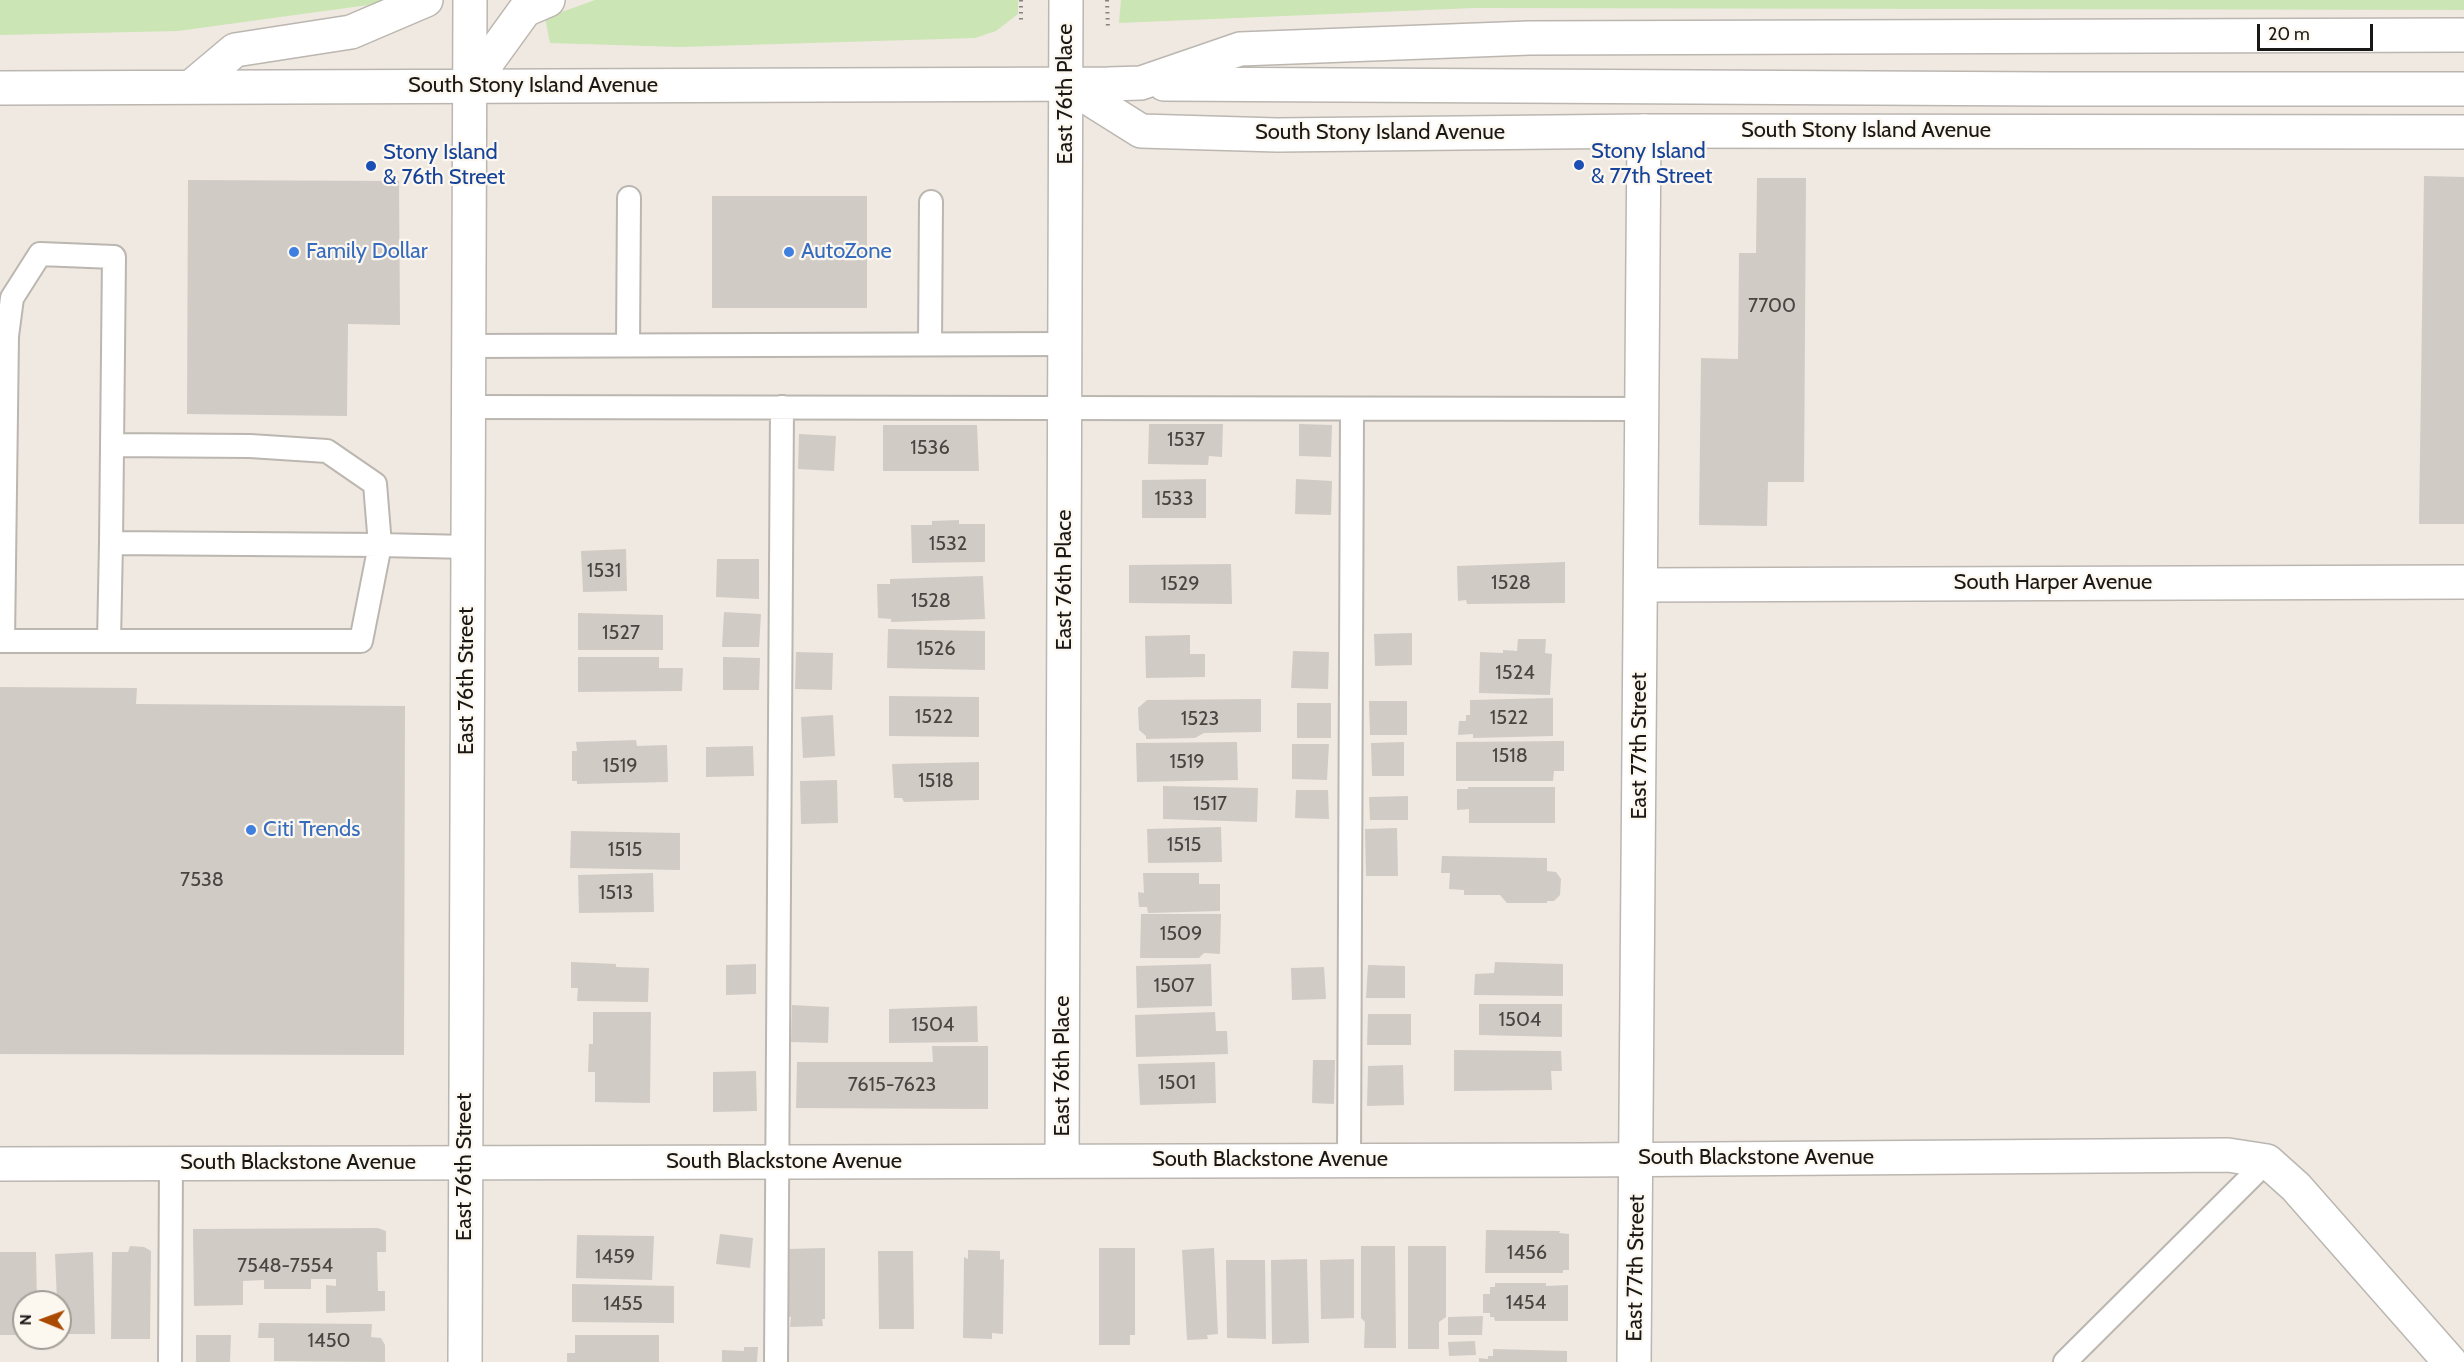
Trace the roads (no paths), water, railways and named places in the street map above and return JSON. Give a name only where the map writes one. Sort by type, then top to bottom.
[{"type":"main road","points":[[191,87],[235,50],[351,32],[426,0]]},
{"type":"main road","name":"East 76th Street","points":[[465,1362],[470,0]]},
{"type":"main road","points":[[470,86],[525,10],[548,0]]},
{"type":"main road","name":"East 76th Place","points":[[1062,1161],[1066,0]]},
{"type":"main road","name":"South Stony Island Avenue","points":[[0,88],[1141,83],[1240,49],[1529,38],[2464,35]]},
{"type":"main road","points":[[1141,83],[2050,89],[2464,89]]},
{"type":"main road","name":"South Stony Island Avenue","points":[[1066,84],[1141,131],[1277,135],[1644,131],[2464,132]]},
{"type":"main road","name":"East 77th Street","points":[[1634,1362],[1644,131]]},
{"type":"main road","name":"South Harper Avenue","points":[[1642,585],[2464,582]]},
{"type":"main road","name":"South Blackstone Avenue","points":[[0,1164],[2228,1155],[2267,1161]]},
{"type":"main road","points":[[2267,1161],[2296,1187],[2450,1362]]},
{"type":"lane","points":[[628,345],[629,198]]},
{"type":"lane","points":[[930,344],[931,202]]},
{"type":"lane","points":[[109,641],[114,257],[40,254],[12,298],[3,336],[1,641],[109,641],[361,641],[380,545],[375,484],[327,451],[250,446],[112,445]]},
{"type":"lane","points":[[469,346],[1065,344]]},
{"type":"lane","points":[[469,407],[1641,410]]},
{"type":"lane","points":[[776,1362],[782,407]]},
{"type":"lane","points":[[1349,1160],[1352,409]]},
{"type":"lane","points":[[111,543],[468,547]]},
{"type":"lane","points":[[2065,1362],[2267,1161]]},
{"type":"lane","points":[[170,1362],[171,1163]]},
{"type":"place","name":"Stony Island & 77th Street","points":[[1579,165]]},
{"type":"place","name":"Stony Island & 76th Street","points":[[371,166]]},
{"type":"place","name":"Family Dollar","points":[[294,252]]},
{"type":"place","name":"AutoZone","points":[[789,252]]},
{"type":"place","name":"Citi Trends","points":[[251,830]]}]
